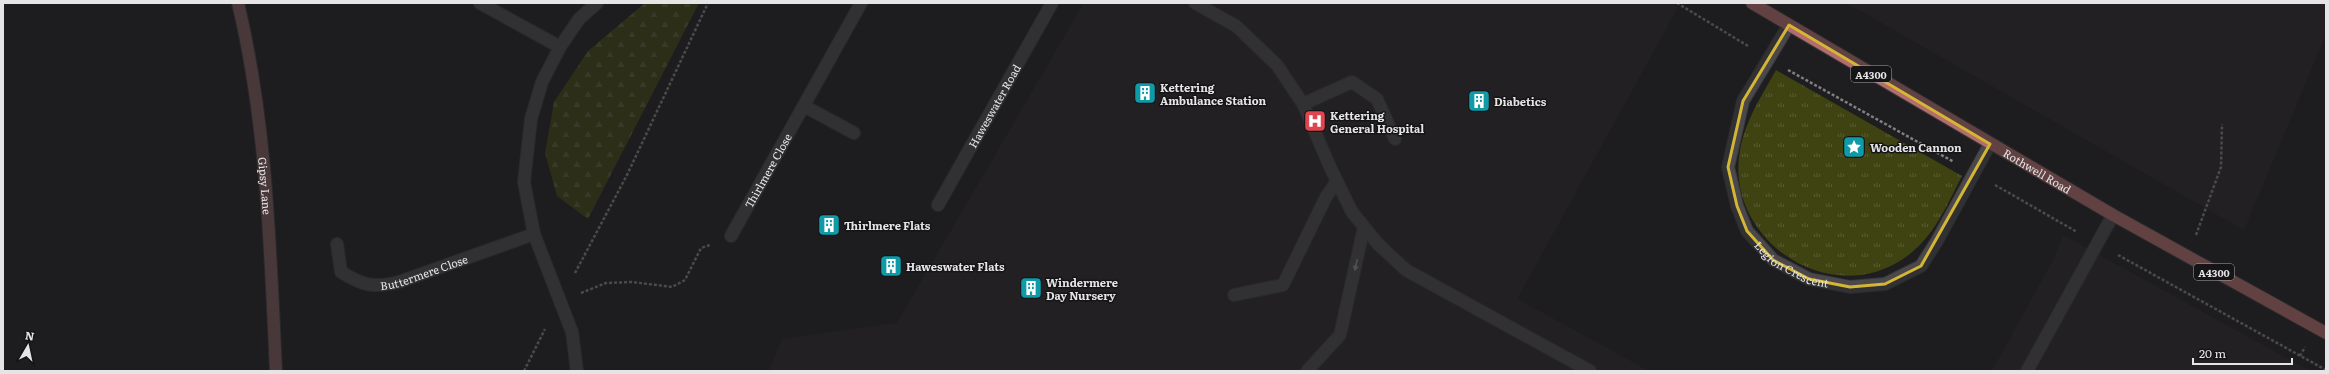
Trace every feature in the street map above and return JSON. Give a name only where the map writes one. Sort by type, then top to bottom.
[{"type":"main road","name":"Gipsy Lane","points":[[238,3],[257,98],[268,206],[276,371]]},
{"type":"main road","name":"Rothwell Road","points":[[1752,3],[2113,215],[2188,258],[2326,333]]},
{"type":"street","points":[[480,3],[560,47]]},
{"type":"street","points":[[578,371],[572,332],[534,234],[524,182],[531,119],[542,82],[560,47],[579,19],[597,3]]},
{"type":"street","name":"Thirlmere Close","points":[[731,236],[861,3]]},
{"type":"street","points":[[1195,3],[1236,26],[1272,60],[1303,104],[1352,212],[1378,244],[1406,270],[1590,371]]},
{"type":"street","name":"Haweswater Road","points":[[938,205],[1048,4]]},
{"type":"street","name":"Legion Crescent","points":[[1789,26],[1743,101],[1728,166],[1737,206],[1747,232],[1773,260],[1810,279],[1850,287],[1885,284],[1921,266],[1937,241],[1990,144]]},
{"type":"street","points":[[1303,104],[1352,82],[1377,98],[1395,139]]},
{"type":"street","points":[[804,106],[854,133]]},
{"type":"street","points":[[1234,295],[1283,285],[1326,197],[1337,181]]},
{"type":"street","points":[[2027,371],[2113,215]]},
{"type":"street","points":[[1307,371],[1340,336],[1364,227]]},
{"type":"street","name":"Buttermere Close","points":[[337,244],[341,272],[360,284],[379,286],[399,282],[534,234]]},
{"type":"path","points":[[573,277],[627,175],[708,3]]},
{"type":"path","points":[[1677,3],[1754,49]]},
{"type":"path","points":[[1785,68],[1957,164]]},
{"type":"path","points":[[2188,258],[2221,167],[2222,124]]},
{"type":"path","points":[[1993,184],[2064,224]]},
{"type":"path","points":[[575,295],[606,283],[632,282],[672,287],[685,280],[701,248],[731,236]]},
{"type":"path","points":[[2124,258],[2326,370]]},
{"type":"path","points":[[524,371],[547,326]]},
{"type":"path","points":[[2300,356],[2306,344]]},
{"type":"highlighted area","points":[[1789,25],[1990,144],[1921,266],[1885,284],[1850,287],[1809,279],[1773,260],[1747,231],[1737,206],[1728,167],[1743,101]]},
{"type":"shaded area","name":"Kettering General Hospital","points":[[1084,3],[1672,3],[1678,7],[1517,299],[1649,371],[769,371],[782,339],[897,323]]},
{"type":"shaded area","points":[[1847,3],[2326,3],[2326,34],[2244,230]]},
{"type":"shaded area","points":[[2063,235],[2310,371],[1992,371],[2055,257]]},
{"type":"green space","points":[[645,3],[699,3],[588,219],[557,196],[545,153],[554,102],[588,51]]},
{"type":"green space","points":[[1776,70],[1962,176],[1938,222],[1931,232],[1923,242],[1903,259],[1874,272],[1844,276],[1814,270],[1787,257],[1765,237],[1748,212],[1739,182],[1740,150],[1742,139],[1750,119]]},
{"type":"place","name":"Kettering Ambulance Station","points":[[1145,93]]},
{"type":"place","name":"Diabetics","points":[[1479,101]]},
{"type":"place","name":"Kettering General Hospital","points":[[1315,121]]},
{"type":"place","name":"Wooden Cannon","points":[[1854,147]]},
{"type":"place","name":"Thirlmere Flats","points":[[829,225]]},
{"type":"place","name":"Haweswater Flats","points":[[891,266]]},
{"type":"place","name":"Windermere Day Nursery","points":[[1031,288]]}]
